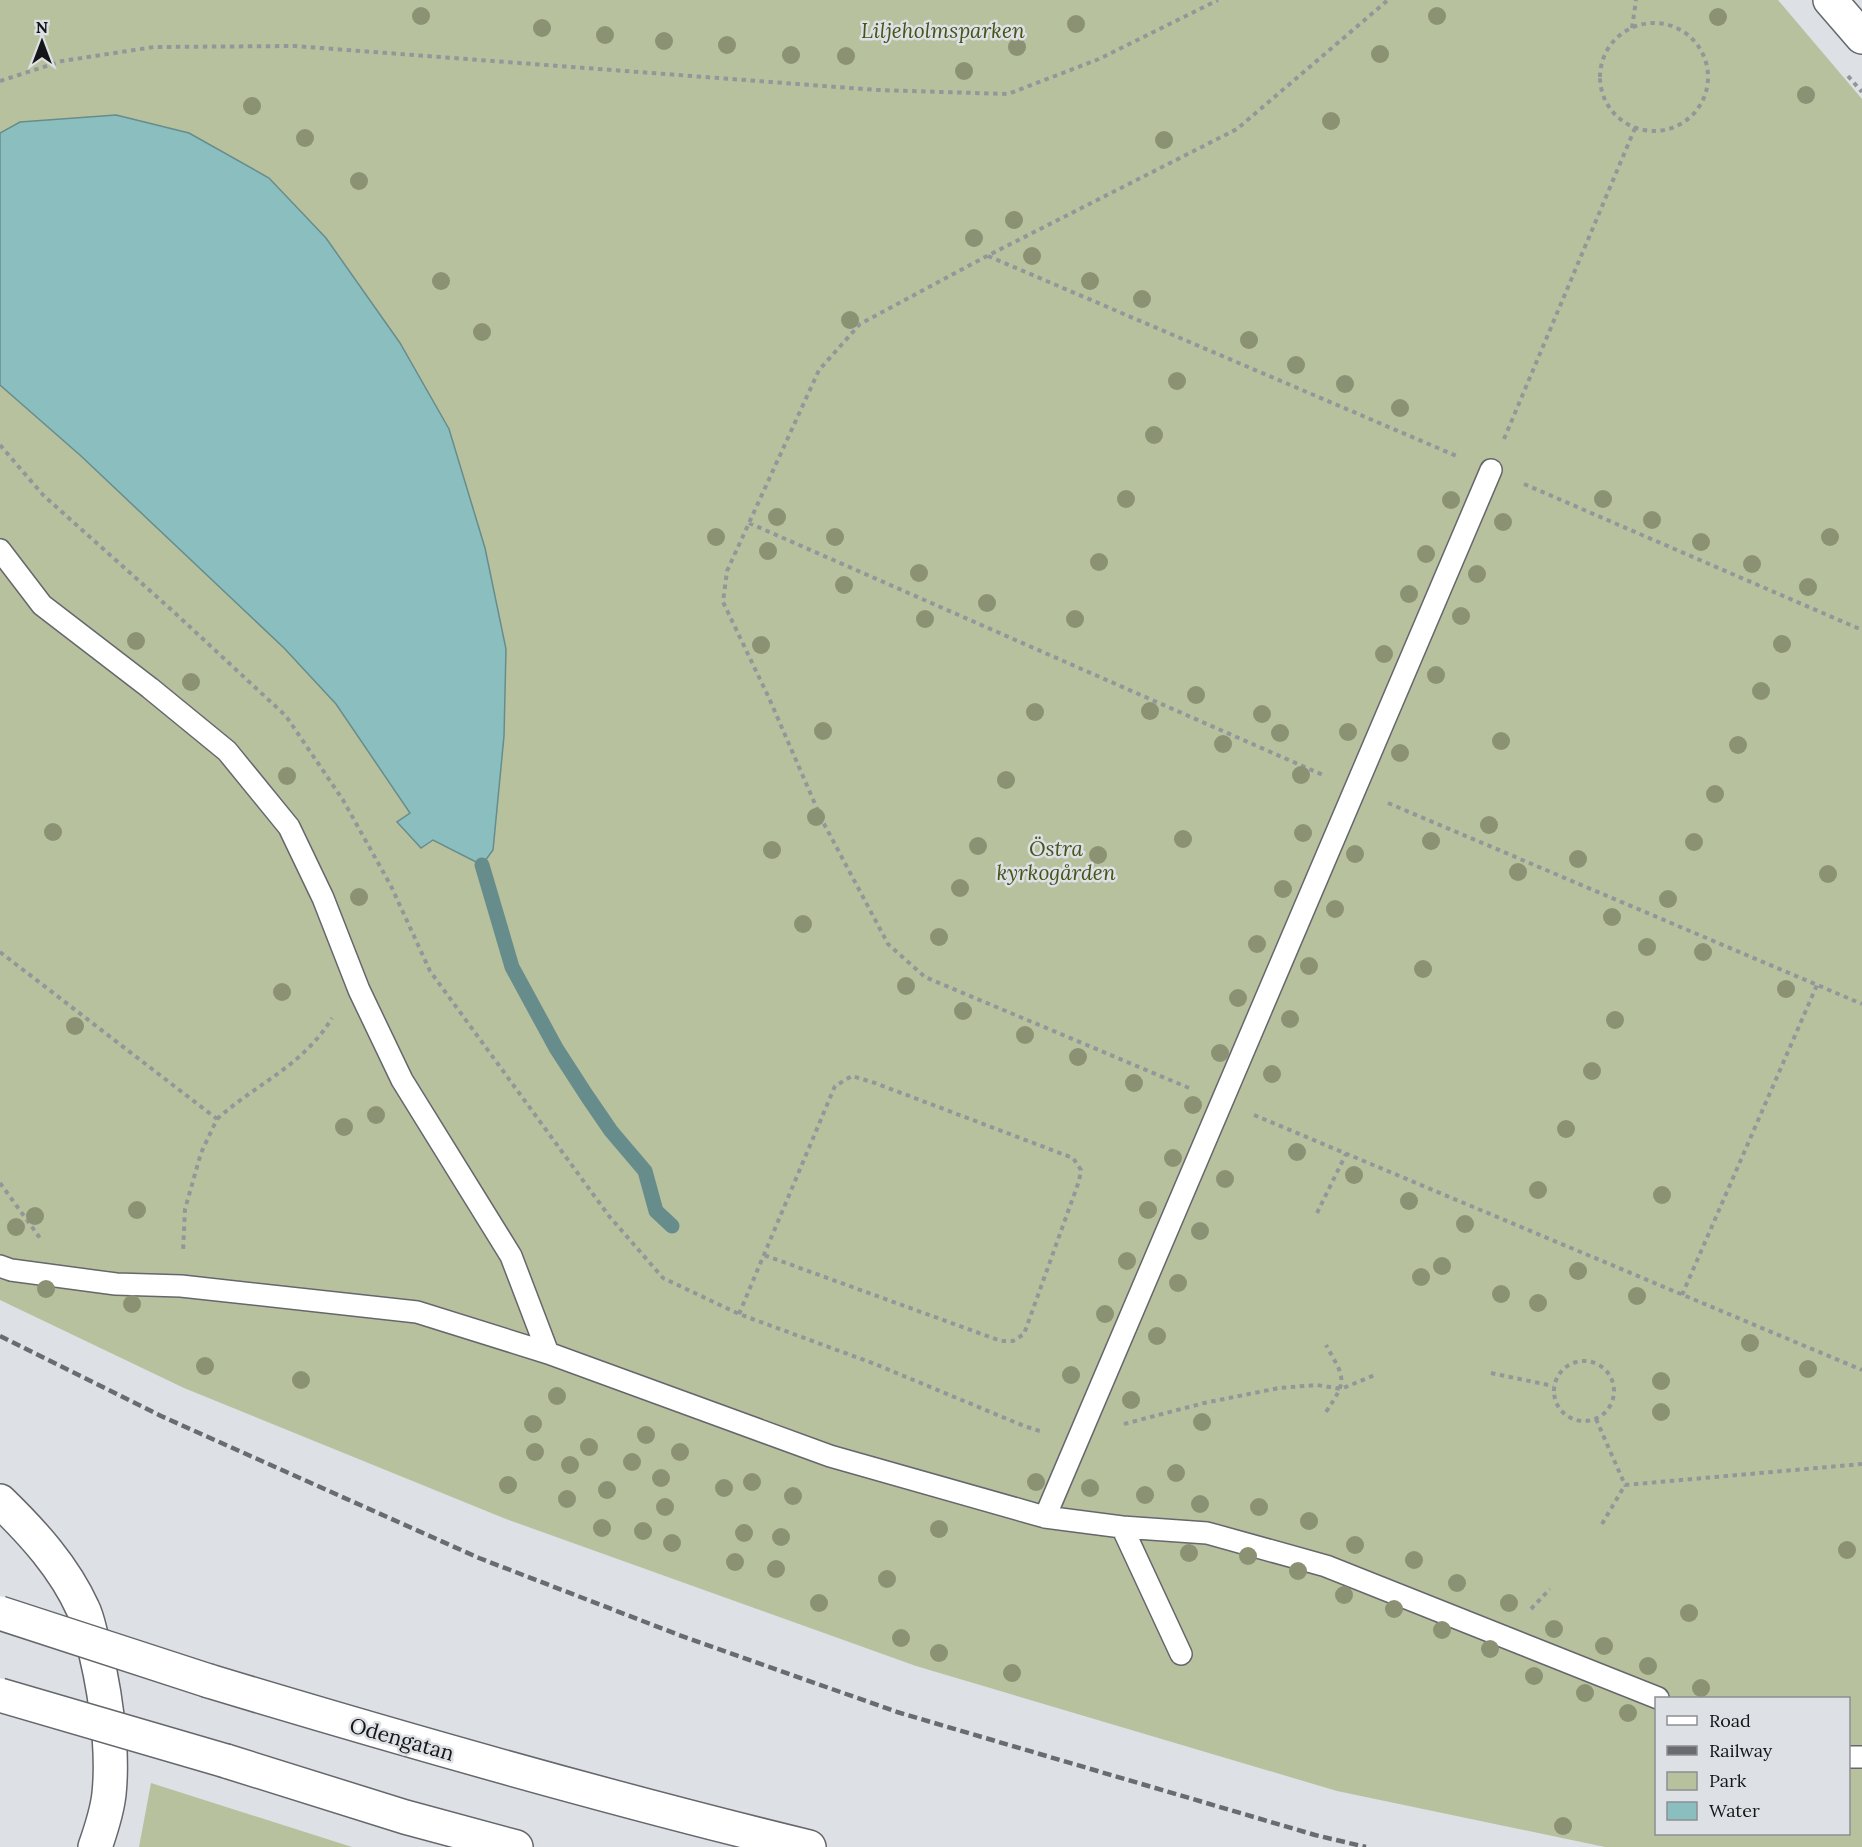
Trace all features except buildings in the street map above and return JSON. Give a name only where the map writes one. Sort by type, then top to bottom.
[{"type":"main road","points":[[1830,0],[1862,37]]},
{"type":"main road","points":[[0,1501],[34,1534],[56,1563],[84,1610],[97,1657],[105,1701],[109,1748],[109,1794],[95,1847]]},
{"type":"main road","name":"Odengatan","points":[[0,1613],[209,1681],[431,1748],[710,1823],[809,1847]]},
{"type":"main road","points":[[0,1695],[226,1761],[405,1817],[516,1847]]},
{"type":"lane","points":[[1045,1517],[1491,470]]},
{"type":"lane","points":[[0,550],[42,604],[227,751],[289,827],[323,898],[352,971],[402,1080],[511,1256],[548,1353]]},
{"type":"lane","points":[[0,1266],[11,1270],[116,1284],[181,1286],[417,1312],[548,1353],[830,1456],[1045,1517],[1122,1527],[1207,1533],[1326,1566],[1655,1697]]},
{"type":"lane","points":[[1122,1527],[1181,1654]]},
{"type":"path","points":[[0,81],[62,61],[154,47],[294,46],[877,90],[1008,94],[1099,59],[1218,0]]},
{"type":"path","points":[[1388,0],[1237,129],[987,256],[860,324],[819,370],[727,571],[723,602],[770,698],[822,820],[888,944],[925,977],[1862,1370]]},
{"type":"path","points":[[1632,28],[1636,0]]},
{"type":"path","points":[[1649,23],[1667,24],[1684,32],[1697,44],[1706,59],[1709,76],[1707,94],[1698,110],[1686,122],[1670,129],[1652,132],[1635,128],[1619,118],[1608,105],[1601,88],[1600,70],[1606,52],[1616,38],[1632,28],[1649,23]]},
{"type":"path","points":[[1491,470],[1635,128]]},
{"type":"path","points":[[987,256],[1862,630]]},
{"type":"path","points":[[0,445],[44,496],[286,716],[343,800],[391,886],[430,971],[609,1216],[663,1278],[739,1314],[875,1364],[1024,1426],[1076,1443],[1130,1421],[1204,1403],[1279,1388],[1317,1385],[1341,1389],[1377,1374]]},
{"type":"path","points":[[750,523],[1355,789],[1862,1004]]},
{"type":"path","points":[[0,952],[217,1119]]},
{"type":"path","points":[[181,1286],[185,1209],[201,1153],[217,1119],[301,1057],[321,1037],[338,1007],[352,971]]},
{"type":"path","points":[[1682,1294],[1817,985]]},
{"type":"path","points":[[739,1314],[834,1086],[852,1077],[875,1083],[1073,1158],[1081,1170],[1024,1334],[1013,1341],[1001,1341],[764,1255]]},
{"type":"path","points":[[1317,1213],[1346,1154]]},
{"type":"path","points":[[0,1183],[40,1238],[54,1275]]},
{"type":"path","points":[[1326,1345],[1342,1373],[1341,1389],[1326,1412]]},
{"type":"path","points":[[1576,1361],[1594,1361],[1608,1372],[1615,1388],[1612,1405],[1600,1418],[1596,1419],[1583,1423],[1566,1417],[1555,1404],[1553,1386],[1561,1370],[1576,1361]]},
{"type":"path","points":[[1491,1372],[1553,1386]]},
{"type":"path","points":[[1596,1419],[1625,1485]]},
{"type":"path","points":[[1625,1485],[1862,1464]]},
{"type":"path","points":[[1602,1524],[1625,1485]]},
{"type":"green space","name":"Östra kyrkogården","points":[[0,0],[1778,0],[1862,99],[1862,1847],[1605,1847],[1337,1791],[916,1666],[506,1519],[184,1388],[0,1300]]},
{"type":"green space","points":[[151,1783],[352,1847],[139,1847]]},
{"type":"water","points":[[116,115],[189,133],[269,178],[326,238],[400,343],[449,429],[485,548],[506,649],[504,736],[493,850],[482,865],[433,840],[421,848],[397,822],[410,813],[336,704],[284,648],[81,456],[0,385],[0,133],[20,122]]},
{"type":"waterway","points":[[482,865],[512,967],[556,1048],[587,1096],[611,1131],[645,1171],[656,1211],[672,1226]]},
{"type":"railway","points":[[0,1336],[161,1416],[479,1558],[679,1635],[897,1712],[1315,1835],[1366,1847]]},
{"type":"park label","name":"Liljeholmsparken","points":[[943,30]]}]
